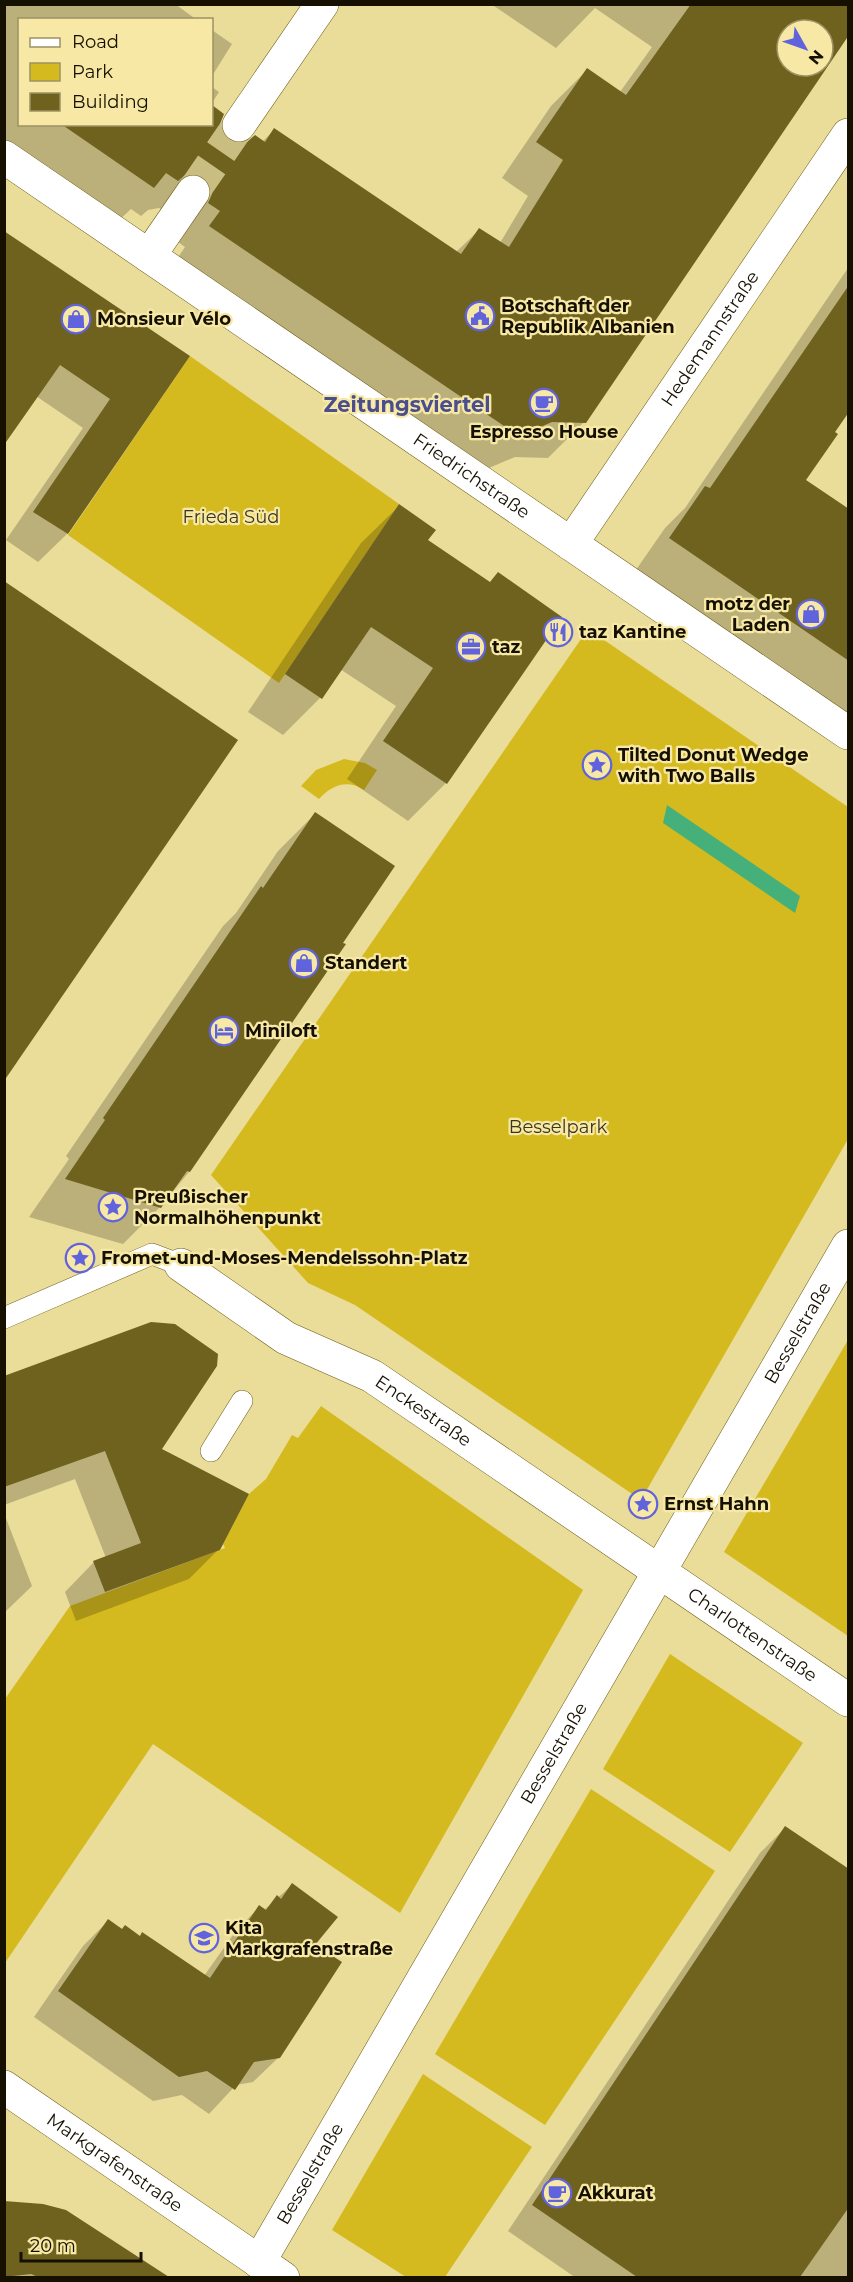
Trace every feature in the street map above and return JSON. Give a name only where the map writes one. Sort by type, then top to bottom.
[{"type":"street","points":[[239,125],[322,4]]},
{"type":"street","name":"Hedemannstraße","points":[[571,544],[849,135]]},
{"type":"street","name":"Friedrichstraße","points":[[4,157],[849,734]]},
{"type":"street","points":[[149,256],[193,192]]},
{"type":"street","name":"Besselstraße","points":[[271,2270],[657,1571],[849,1246]]},
{"type":"street","name":"Enckestraße","points":[[181,1265],[286,1338],[382,1382],[657,1571]]},
{"type":"street","name":"Charlottenstraße","points":[[657,1571],[849,1700]]},
{"type":"street","name":"Markgrafenstraße","points":[[4,2087],[271,2270]]},
{"type":"lane","points":[[4,1318],[152,1254],[181,1265]]},
{"type":"lane","points":[[212,1451],[242,1401]]},
{"type":"green space","name":"Frieda Süd","points":[[190,356],[399,504],[279,683],[68,535]]},
{"type":"green space","name":"Besselpark","points":[[588,629],[848,807],[848,1139],[641,1500],[355,1305],[308,1283],[211,1175]]},
{"type":"green space","points":[[344,759],[365,763],[377,770],[364,790],[352,785],[340,785],[329,790],[319,799],[301,786],[316,770]]},
{"type":"green space","points":[[848,1340],[848,1636],[724,1552]]},
{"type":"green space","points":[[321,1406],[583,1590],[400,1913],[153,1744],[5,1963],[5,1699],[70,1606],[225,1548],[223,1544],[249,1494],[266,1479],[292,1435],[298,1438]]},
{"type":"green space","points":[[670,1654],[803,1743],[730,1852],[603,1769]]},
{"type":"green space","points":[[591,1789],[715,1871],[545,2125],[435,2054]]},
{"type":"green space","points":[[423,2074],[532,2147],[445,2277],[406,2277],[332,2230]]},
{"type":"shaded area","points":[[667,805],[800,896],[795,913],[663,823]]},
{"type":"building","points":[[691,4],[849,4],[849,35],[835,56],[835,18],[775,18],[775,78],[820,78],[586,423],[552,422],[519,436],[209,226],[220,211],[208,203],[212,194],[210,184],[203,176],[195,173],[185,175],[178,181],[166,173],[154,188],[64,126],[213,126],[213,106],[224,114],[220,124],[222,134],[229,141],[238,144],[247,142],[255,135],[265,142],[274,128],[461,254],[479,228],[509,247],[563,160],[536,142],[587,68],[626,95]]},
{"type":"building","points":[[4,231],[190,356],[68,534],[33,512],[110,399],[60,365],[4,445]]},
{"type":"building","points":[[849,285],[849,412],[835,432],[838,434],[806,480],[849,509],[849,661],[669,538],[705,486],[710,488]]},
{"type":"building","name":"taz","points":[[399,504],[436,530],[428,540],[490,582],[498,572],[562,617],[447,784],[383,741],[433,668],[371,627],[322,699],[285,674]]},
{"type":"building","points":[[4,581],[238,740],[4,1081]]},
{"type":"building","name":"Miniloft","points":[[315,812],[395,866],[343,943],[346,944],[190,1172],[187,1171],[161,1208],[65,1179],[105,1120],[103,1118],[261,886],[263,888]]},
{"type":"building","points":[[151,1322],[175,1324],[218,1354],[217,1366],[162,1449],[249,1494],[220,1550],[105,1592],[93,1561],[141,1543],[105,1451],[4,1487],[4,1376]]},
{"type":"building","points":[[785,1826],[849,1869],[849,2207],[800,2277],[637,2277],[532,2205]]},
{"type":"building","points":[[292,1883],[338,1917],[315,1945],[342,1962],[280,2058],[254,2062],[235,2090],[207,2071],[179,2077],[58,1991],[108,1919],[122,1929],[125,1925],[140,1936],[142,1932],[210,1978],[259,1905],[266,1910],[277,1895],[281,1899]]},
{"type":"building","points":[[4,2201],[43,2204],[66,2210],[169,2277],[38,2277],[31,2274],[4,2277]]},
{"type":"tunnel","points":[[193,192],[239,125]]},
{"type":"place","name":"Botschaft der Republik Albanien","points":[[480,316]]},
{"type":"place","name":"Monsieur Vélo","points":[[76,319]]},
{"type":"place","name":"Espresso House","points":[[544,403]]},
{"type":"place","name":"motz der Laden","points":[[811,614]]},
{"type":"place","name":"taz Kantine","points":[[558,632]]},
{"type":"place","name":"taz","points":[[471,647]]},
{"type":"place","name":"Tilted Donut Wedge with Two Balls","points":[[597,765]]},
{"type":"place","name":"Standert","points":[[304,963]]},
{"type":"place","name":"Miniloft","points":[[224,1031]]},
{"type":"place","name":"Preußischer Normalhöhenpunkt","points":[[113,1207]]},
{"type":"place","name":"Fromet-und-Moses-Mendelssohn-Platz","points":[[80,1258]]},
{"type":"place","name":"Ernst Hahn","points":[[643,1504]]},
{"type":"place","name":"Kita Markgrafenstraße","points":[[204,1938]]},
{"type":"place","name":"Akkurat","points":[[557,2193]]},
{"type":"district","name":"Zeitungsviertel","points":[[407,405]]}]
